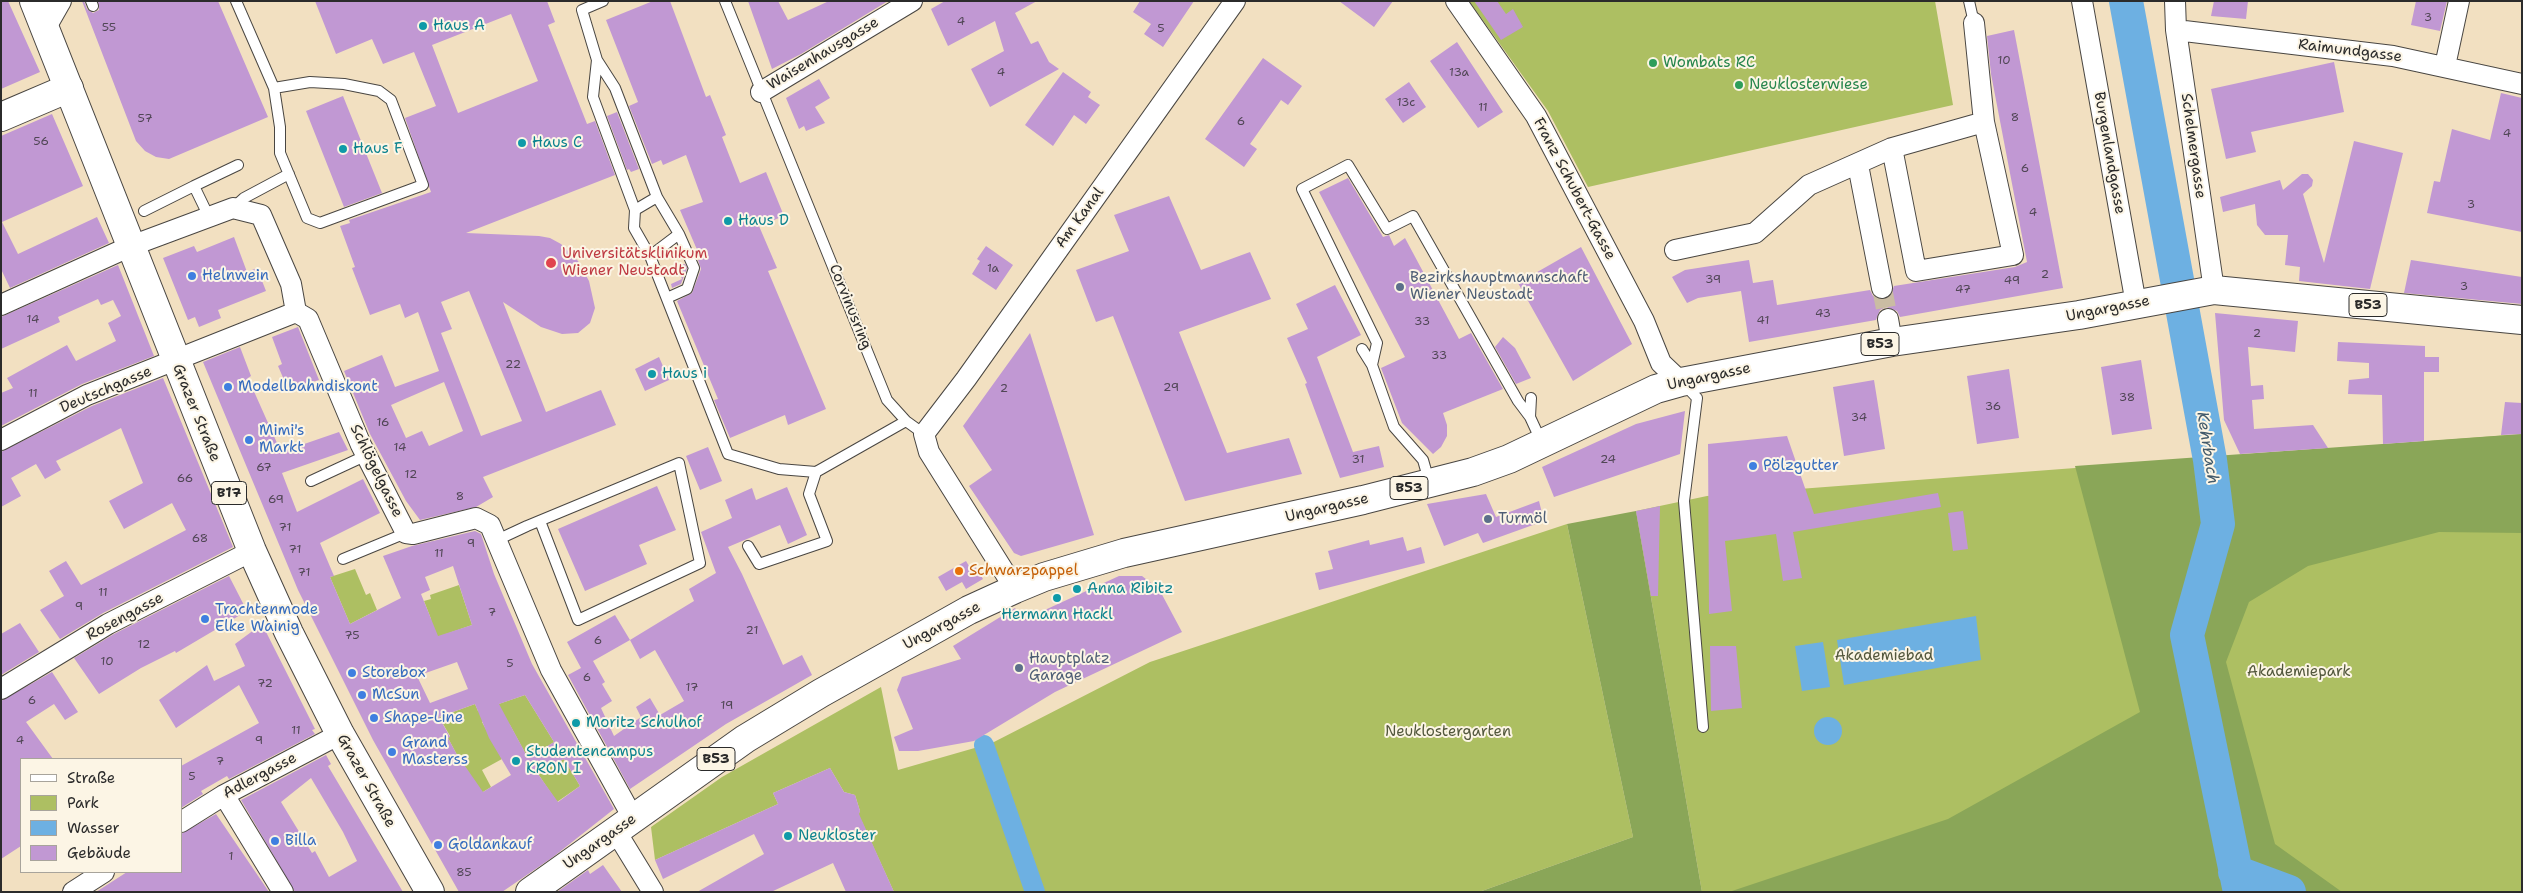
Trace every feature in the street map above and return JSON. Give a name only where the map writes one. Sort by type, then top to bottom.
[{"type":"main road","name":"Grazer Straße","points":[[34,1],[252,551],[289,633],[340,734],[430,892]]},
{"type":"main road","points":[[1,117],[69,88]]},
{"type":"main road","name":"Ungargasse","points":[[530,892],[745,739],[821,693],[969,610],[1044,577],[1124,553],[1430,483],[1509,459],[1656,389],[1890,330],[2080,315],[2192,294]]},
{"type":"main road","name":"B53","points":[[2192,294],[2522,320]]},
{"type":"street","points":[[45,29],[61,1]]},
{"type":"street","name":"Waisenhausgasse","points":[[760,92],[912,1]]},
{"type":"street","name":"Am Kanal","points":[[924,434],[966,379],[1235,1]]},
{"type":"street","name":"Franz Schubert-Gasse","points":[[1456,1],[1536,116],[1644,321],[1661,363],[1681,382]]},
{"type":"street","name":"Burgenlandgasse","points":[[2082,1],[2136,304]]},
{"type":"street","name":"Schelmergasse","points":[[2175,1],[2192,294]]},
{"type":"street","points":[[2445,66],[2459,1]]},
{"type":"street","points":[[1892,148],[1916,271],[2012,255],[1984,122],[1974,23]]},
{"type":"street","name":"Raimundgasse","points":[[2176,30],[2393,56],[2522,84]]},
{"type":"street","points":[[1675,250],[1755,233],[1809,185],[1892,148],[1984,122]]},
{"type":"street","points":[[1858,164],[1882,288]]},
{"type":"street","points":[[1,305],[131,246],[233,208],[261,215],[291,284],[296,312]]},
{"type":"street","name":"Deutschgasse","points":[[1,440],[87,395],[296,312]]},
{"type":"street","name":"Schlögelgasse","points":[[296,312],[308,319],[366,455],[406,533],[413,534],[476,518],[490,525],[551,670],[624,824],[653,892]]},
{"type":"street","points":[[924,434],[929,452],[1015,589]]},
{"type":"street","name":"Rosengasse","points":[[1,689],[108,624],[252,551]]},
{"type":"street","name":"Adlergasse","points":[[182,821],[224,795],[340,734]]},
{"type":"street","points":[[224,795],[283,892]]},
{"type":"street","points":[[73,892],[102,873]]},
{"type":"lane","points":[[236,1],[274,88],[280,128],[280,153],[307,218],[320,223],[423,185],[391,100],[379,91],[344,84],[310,82],[274,88]]},
{"type":"lane","points":[[603,1],[582,10],[598,60],[615,88],[657,197],[679,234],[694,268],[687,289],[666,298]]},
{"type":"lane","name":"Corvinusring","points":[[724,1],[760,92],[793,163],[887,400],[906,420],[924,434]]},
{"type":"lane","points":[[1970,1],[1974,23]]},
{"type":"lane","points":[[598,60],[593,97],[635,210],[634,228],[650,256],[728,454],[779,469],[816,472],[906,420]]},
{"type":"lane","points":[[1372,365],[1377,343],[1302,190],[1348,164],[1386,229],[1412,216],[1518,402],[1530,418],[1542,444]]},
{"type":"lane","points":[[144,211],[238,165]]},
{"type":"lane","points":[[233,208],[244,198],[289,174]]},
{"type":"lane","points":[[194,186],[209,217]]},
{"type":"lane","points":[[635,210],[657,197]]},
{"type":"lane","points":[[650,256],[679,234]]},
{"type":"lane","points":[[1362,349],[1372,365],[1394,427],[1423,460],[1430,483]]},
{"type":"lane","points":[[1681,382],[1697,398],[1684,501],[1703,727]]},
{"type":"lane","points":[[1530,418],[1531,398]]},
{"type":"lane","points":[[311,481],[366,455]]},
{"type":"lane","points":[[497,540],[540,521],[679,463],[700,563],[578,620],[540,521]]},
{"type":"lane","points":[[748,546],[759,564],[827,542],[809,494],[816,472]]},
{"type":"lane","points":[[343,559],[406,533]]},
{"type":"green space","name":"Neuklosterwiese","points":[[1469,1],[1935,1],[1953,105],[1588,187],[1548,111]]},
{"type":"green space","name":"Akademiepark","points":[[2522,434],[2522,892],[1702,892],[1636,511],[1707,496]]},
{"type":"green space","points":[[2522,434],[2522,533],[2439,532],[2308,566],[2249,602],[2226,662],[2275,844],[2342,892],[1729,892],[1948,819],[2140,712],[2075,466]]},
{"type":"green space","points":[[1636,511],[1702,892],[1479,892],[1633,837],[1567,524]]},
{"type":"green space","name":"Neuklostergarten","points":[[1567,524],[1633,837],[1479,892],[894,892],[862,822],[855,821],[860,811],[855,795],[844,792],[830,768],[773,793],[778,804],[655,860],[651,827],[722,777],[881,687],[898,770],[992,743],[1150,662]]},
{"type":"green space","points":[[355,569],[366,595],[370,593],[377,610],[350,624],[330,577]]},
{"type":"green space","points":[[459,585],[472,625],[432,639],[431,619],[424,601],[431,599],[430,595]]},
{"type":"green space","points":[[525,695],[554,742],[548,746],[558,762],[564,759],[580,786],[557,802],[530,762],[510,725],[495,715],[482,722],[502,759],[482,770],[491,787],[467,802],[456,753],[448,738],[450,736],[439,717],[475,704],[478,711]]},
{"type":"water","points":[[1976,616],[1981,660],[1844,685],[1837,640]]},
{"type":"water","points":[[1823,642],[1830,687],[1802,691],[1795,646]]},
{"type":"water","points":[[1828,717],[1838,721],[1842,731],[1838,741],[1828,745],[1818,741],[1814,731],[1818,721]]},
{"type":"building","points":[[1,1],[8,1],[40,72],[1,89]]},
{"type":"building","points":[[82,1],[84,1],[87,9],[93,13],[99,10],[98,1],[218,1],[268,117],[169,159],[156,157],[145,151],[136,141]]},
{"type":"building","points":[[315,1],[547,1],[555,22],[548,25],[587,124],[595,121],[615,175],[466,233],[550,238],[561,244],[578,261],[589,281],[595,308],[590,323],[578,333],[562,334],[541,327],[503,302],[546,412],[601,390],[616,425],[483,477],[493,497],[476,507],[420,520],[406,501],[370,434],[344,371],[382,355],[395,387],[439,371],[418,312],[405,318],[400,304],[370,315],[352,268],[355,267],[340,226],[350,223],[349,220],[431,192],[405,118],[436,106],[414,52],[383,64],[372,39],[336,54]],"holes":[[[511,14],[538,81],[458,113],[432,45]],[[469,291],[522,421],[481,436],[441,333],[452,329],[441,302]],[[444,382],[463,431],[429,446],[422,431],[406,438],[391,405]]]},
{"type":"building","name":"Haus D","points":[[653,1],[670,1],[706,97],[710,95],[726,135],[722,137],[740,183],[766,172],[784,216],[759,226],[777,268],[768,271],[826,409],[788,425],[785,415],[730,438],[714,400],[718,399],[677,301],[692,293],[701,269],[698,260],[701,259],[680,210],[703,202],[686,155],[663,165],[661,160],[652,164],[629,106],[638,102],[606,20]]},
{"type":"building","points":[[748,1],[778,1],[788,20],[829,1],[888,1],[801,54],[772,69]]},
{"type":"building","points":[[945,1],[1037,1],[1015,13],[1031,44],[1038,41],[1049,62],[1059,69],[990,107],[971,69],[1004,51],[995,21],[948,46],[931,9]]},
{"type":"building","points":[[1140,1],[1194,1],[1163,47],[1144,34],[1151,24],[1133,12]]},
{"type":"building","points":[[1339,1],[1393,1],[1374,27]]},
{"type":"building","points":[[1474,1],[1497,1],[1506,14],[1513,9],[1523,27],[1501,40]]},
{"type":"building","points":[[2214,1],[2248,1],[2246,19],[2211,16]]},
{"type":"building","points":[[2416,1],[2447,1],[2440,31],[2411,25]]},
{"type":"building","points":[[2014,30],[2063,288],[1900,317],[1897,311],[1886,307],[1880,310],[1876,320],[1749,342],[1741,291],[1698,298],[1687,303],[1672,277],[1685,270],[1749,260],[1753,283],[1773,280],[1777,305],[1870,290],[1873,296],[1884,300],[1890,297],[1894,286],[2015,267],[2027,262],[1991,74],[1987,36]]},
{"type":"building","points":[[1457,42],[1503,112],[1478,128],[1430,61]]},
{"type":"building","points":[[1263,58],[1302,86],[1288,105],[1281,100],[1250,144],[1257,149],[1244,167],[1205,139]]},
{"type":"building","points":[[2334,62],[2344,112],[2251,132],[2256,152],[2226,159],[2211,89]]},
{"type":"building","points":[[1063,72],[1091,92],[1088,97],[1100,105],[1086,124],[1074,115],[1053,146],[1025,125]]},
{"type":"building","points":[[819,79],[830,98],[815,107],[825,123],[806,131],[804,126],[799,129],[786,98]]},
{"type":"building","points":[[1409,82],[1426,107],[1403,123],[1385,99]]},
{"type":"building","points":[[2501,93],[2522,98],[2522,232],[2427,213],[2434,181],[2440,182],[2452,129],[2490,140]]},
{"type":"building","name":"Haus F","points":[[343,96],[382,193],[344,207],[306,111]]},
{"type":"building","points":[[617,112],[639,169],[631,172],[629,169],[627,170],[607,116]]},
{"type":"building","points":[[52,114],[83,186],[2,222],[18,254],[97,217],[109,243],[10,288],[1,269],[1,136]]},
{"type":"building","points":[[2354,141],[2403,153],[2370,289],[2299,281],[2300,267],[2285,265],[2288,235],[2265,235],[2257,225],[2255,204],[2223,212],[2220,197],[2280,180],[2283,190],[2302,174],[2308,174],[2313,180],[2312,186],[2303,194],[2324,263]]},
{"type":"building","name":"Bezirkshauptmannschaft Wiener Neustadt","points":[[1348,178],[1383,237],[1389,235],[1394,246],[1405,238],[1459,339],[1471,333],[1503,389],[1443,413],[1447,425],[1447,436],[1441,447],[1433,454],[1402,423],[1381,368],[1405,357],[1319,192]]},
{"type":"building","points":[[1169,196],[1201,270],[1250,252],[1271,299],[1179,332],[1227,453],[1289,438],[1302,474],[1185,501],[1113,316],[1096,322],[1076,270],[1129,251],[1114,215]]},
{"type":"building","points":[[234,237],[247,272],[257,268],[266,291],[218,310],[221,318],[199,327],[195,317],[188,320],[163,258],[194,246],[197,252]]},
{"type":"building","points":[[986,246],[1013,265],[996,290],[972,274],[980,261],[977,259]]},
{"type":"building","points":[[1581,247],[1632,344],[1573,381],[1518,283]]},
{"type":"building","points":[[2411,260],[2522,277],[2522,304],[2404,293]]},
{"type":"building","points":[[685,264],[687,268],[681,284],[672,288],[671,284],[682,279],[677,266]]},
{"type":"building","points":[[118,265],[154,356],[82,384],[1,426],[1,393],[13,388],[7,378],[67,345],[76,361],[116,341],[108,323],[121,316],[113,300],[101,305],[98,299],[58,317],[60,322],[1,349],[1,317]]},
{"type":"building","points":[[1335,285],[1361,335],[1317,357],[1353,452],[1379,446],[1384,467],[1340,478],[1305,384],[1307,383],[1287,338],[1308,329],[1296,304]]},
{"type":"building","points":[[2215,313],[2298,321],[2295,352],[2248,347],[2251,386],[2263,385],[2264,399],[2252,400],[2254,429],[2313,425],[2328,448],[2240,454],[2224,420]]},
{"type":"building","points":[[298,327],[319,380],[288,389],[278,366],[282,364],[272,337]]},
{"type":"building","points":[[1030,333],[1094,535],[1021,556],[1014,553],[969,486],[992,470],[963,426]]},
{"type":"building","points":[[1503,337],[1515,348],[1531,378],[1516,384],[1495,347]]},
{"type":"building","points":[[2338,342],[2425,346],[2425,357],[2439,357],[2439,372],[2424,372],[2424,441],[2383,444],[2382,395],[2348,394],[2349,380],[2369,378],[2369,363],[2337,361]]},
{"type":"building","points":[[240,347],[251,376],[248,378],[281,452],[339,432],[348,450],[282,473],[297,512],[363,479],[380,513],[320,543],[334,576],[330,577],[350,624],[401,598],[383,556],[412,546],[475,531],[481,534],[494,574],[532,664],[614,809],[553,857],[502,892],[459,892],[373,740],[298,590],[203,362]],"holes":[[[453,566],[472,625],[438,636],[421,594],[430,590],[425,577]],[[457,662],[468,689],[430,703],[417,676]],[[525,695],[554,742],[528,758],[499,704]],[[475,704],[489,738],[511,775],[483,792],[456,753],[448,738],[450,737],[439,717]],[[564,759],[580,786],[558,802],[538,774]]]},
{"type":"building","name":"Haus i","points":[[659,357],[669,380],[645,391],[635,369]]},
{"type":"building","points":[[2141,360],[2152,429],[2112,435],[2101,367]]},
{"type":"building","points":[[2009,369],[2019,438],[1977,444],[1967,376]]},
{"type":"building","points":[[163,378],[233,547],[103,613],[60,639],[40,610],[64,596],[49,571],[66,561],[81,585],[186,530],[172,503],[124,529],[109,501],[143,483],[121,428],[56,461],[61,470],[45,479],[36,464],[11,478],[21,496],[1,507],[1,452],[92,406]]},
{"type":"building","points":[[1874,380],[1885,449],[1844,456],[1833,387]]},
{"type":"building","points":[[2505,402],[2522,403],[2522,434],[2501,435]]},
{"type":"building","points":[[1685,411],[1680,454],[1554,497],[1542,467],[1636,424]]},
{"type":"building","points":[[1787,436],[1814,514],[1938,493],[1941,507],[1793,532],[1802,578],[1783,581],[1776,534],[1725,541],[1732,611],[1709,614],[1708,444]]},
{"type":"building","points":[[708,447],[722,481],[700,490],[686,456]]},
{"type":"building","points":[[657,486],[676,530],[639,545],[647,564],[585,591],[558,529]]},
{"type":"building","points":[[787,487],[807,535],[788,544],[780,525],[728,547],[783,665],[802,655],[812,675],[726,724],[630,789],[568,675],[581,668],[567,642],[615,615],[630,640],[694,601],[689,589],[716,573],[701,532],[732,518],[725,500],[752,488],[756,500]],"holes":[[[630,640],[640,659],[655,650],[684,701],[660,715],[650,698],[636,707],[641,717],[614,736],[601,708],[612,701],[602,684],[605,682],[593,661]]]},
{"type":"building","name":"Turmöl","points":[[1486,494],[1496,517],[1539,501],[1544,521],[1483,543],[1478,533],[1444,546],[1427,504]]},
{"type":"building","points":[[1660,506],[1658,596],[1651,596],[1636,511]]},
{"type":"building","points":[[1963,511],[1968,549],[1953,551],[1948,513]]},
{"type":"building","points":[[1403,537],[1407,551],[1421,547],[1425,563],[1319,590],[1315,573],[1333,569],[1328,551],[1369,540],[1370,545]]},
{"type":"building","points":[[966,561],[969,566],[973,563],[983,579],[966,589],[962,582],[946,591],[938,577]]},
{"type":"building","points":[[229,576],[247,611],[176,653],[175,651],[141,668],[99,694],[74,658],[114,634]]},
{"type":"building","name":"Hauptplatz Garage","points":[[1119,576],[1142,576],[1159,589],[1182,632],[1055,692],[974,741],[918,751],[899,751],[894,737],[913,729],[897,690],[902,677],[961,659],[953,646],[1015,608],[1023,620]]},
{"type":"building","points":[[20,623],[39,652],[1,675],[1,634]]},
{"type":"building","points":[[262,624],[315,729],[312,730],[315,734],[229,779],[227,776],[201,791],[203,794],[182,807],[182,765],[259,723],[239,685],[176,728],[159,700],[207,665],[214,681],[245,666],[235,644]]},
{"type":"building","points":[[1710,646],[1736,646],[1742,708],[1711,711]]},
{"type":"building","points":[[52,672],[78,712],[65,720],[54,704],[26,722],[52,758],[20,758],[20,847],[1,859],[1,701]]},
{"type":"building","points":[[326,755],[331,764],[328,766],[403,892],[295,892],[241,800]],"holes":[[[311,778],[343,832],[357,861],[329,877],[315,851],[312,853],[281,802]]]},
{"type":"building","name":"Neukloster","points":[[830,768],[844,792],[855,795],[860,811],[859,814],[894,892],[846,892],[833,863],[771,892],[697,892],[764,854],[754,834],[663,879],[655,860],[778,804],[773,793]]},
{"type":"building","points":[[216,814],[269,892],[96,892],[125,873],[182,873],[182,833]]},
{"type":"building","points":[[603,865],[622,892],[557,892],[588,870],[590,874]]},
{"type":"waterway","name":"Kehrbach","points":[[2126,1],[2210,460],[2218,524],[2187,635],[2240,892]]},
{"type":"waterway","points":[[984,745],[1035,892]]},
{"type":"waterway","points":[[2235,872],[2289,892]]},
{"type":"tunnel","points":[[1882,288],[1888,319]]},
{"type":"place","name":"Haus A","points":[[423,26]]},
{"type":"place","name":"Wombats RC","points":[[1653,63]]},
{"type":"place","name":"Neuklosterwiese","points":[[1739,85]]},
{"type":"place","name":"Haus C","points":[[522,143]]},
{"type":"place","name":"Haus F","points":[[343,149]]},
{"type":"place","name":"Haus D","points":[[728,221]]},
{"type":"place","name":"Universitätsklinikum Wiener Neustadt","points":[[551,263]]},
{"type":"place","name":"Helnwein","points":[[192,276]]},
{"type":"place","name":"Bezirkshauptmannschaft Wiener Neustadt","points":[[1400,287]]},
{"type":"place","name":"Haus i","points":[[652,374]]},
{"type":"place","name":"Modellbahndiskont","points":[[228,387]]},
{"type":"place","name":"Mimi's Markt","points":[[249,440]]},
{"type":"place","name":"Pölzgutter","points":[[1753,466]]},
{"type":"place","name":"Turmöl","points":[[1488,519]]},
{"type":"place","name":"Schwarzpappel","points":[[959,571]]},
{"type":"place","name":"Anna Ribitz","points":[[1077,589]]},
{"type":"place","name":"Hermann Hackl","points":[[1057,598]]},
{"type":"place","name":"Trachtenmode Elke Wainig","points":[[205,619]]},
{"type":"place","name":"Hauptplatz Garage","points":[[1019,668]]},
{"type":"place","name":"Storebox","points":[[352,673]]},
{"type":"place","name":"McSun","points":[[362,695]]},
{"type":"place","name":"Shape-Line","points":[[374,718]]},
{"type":"place","name":"Moritz Schulhof","points":[[576,723]]},
{"type":"place","name":"Grand Masterss","points":[[392,752]]},
{"type":"place","name":"Studentencampus KRON I","points":[[516,761]]},
{"type":"place","name":"Neukloster","points":[[788,836]]},
{"type":"place","name":"Billa","points":[[275,841]]},
{"type":"place","name":"Goldankauf","points":[[438,845]]},
{"type":"park label","name":"Akademiebad","points":[[1884,656]]}]
